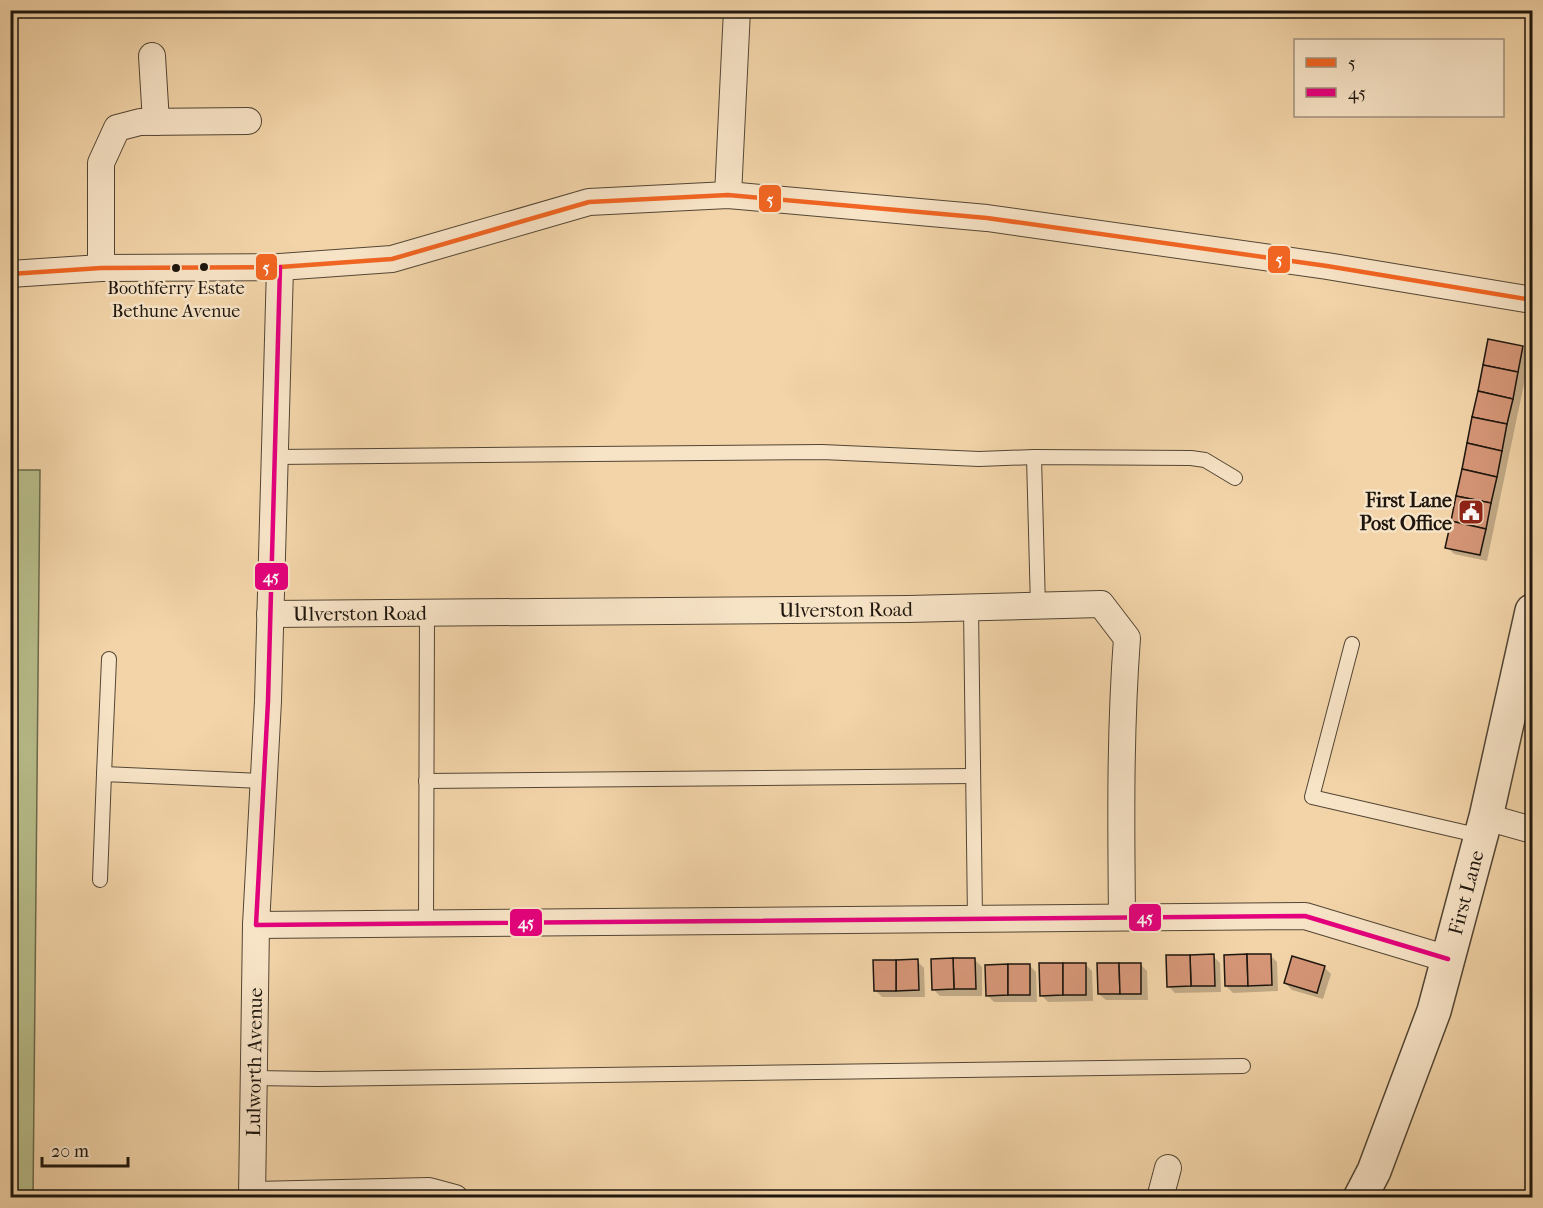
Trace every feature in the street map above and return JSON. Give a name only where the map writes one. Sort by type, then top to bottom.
[{"type":"street","points":[[728,195],[737,10]]},
{"type":"street","points":[[152,56],[156,122]]},
{"type":"street","points":[[101,268],[101,163],[117,128],[140,122],[248,121]]},
{"type":"street","points":[[10,274],[101,268],[280,267],[392,259],[589,202],[728,195],[987,218],[1327,266],[1533,300]]},
{"type":"street","name":"Lulworth Avenue","points":[[252,1196],[256,925],[264,781],[280,267]]},
{"type":"street","name":"Ulverston Road","points":[[270,614],[971,608],[1101,604],[1127,638],[1121,779],[1132,917]]},
{"type":"street","name":"First Lane","points":[[1360,1197],[1374,1171],[1434,1011],[1484,826],[1533,611]]},
{"type":"street","points":[[1484,826],[1533,830]]},
{"type":"street","points":[[256,925],[1305,916],[1448,959]]},
{"type":"street","points":[[1160,1197],[1168,1168]]},
{"type":"street","points":[[252,1196],[429,1191],[454,1197]]},
{"type":"lane","points":[[275,457],[810,452],[979,459],[1191,458],[1205,460],[1235,478]]},
{"type":"lane","points":[[1034,457],[1038,607]]},
{"type":"lane","points":[[971,608],[975,919]]},
{"type":"lane","points":[[426,924],[427,613]]},
{"type":"lane","points":[[1352,644],[1312,797],[1484,826]]},
{"type":"lane","points":[[100,880],[109,659]]},
{"type":"lane","points":[[104,774],[264,781]]},
{"type":"lane","points":[[426,781],[973,776]]},
{"type":"lane","points":[[253,1078],[1243,1066]]},
{"type":"green space","points":[[11,470],[40,470],[33,1198],[10,1197]]},
{"type":"building","points":[[1488,339],[1523,346],[1518,372],[1483,365]]},
{"type":"building","points":[[1483,365],[1518,372],[1513,399],[1478,391]]},
{"type":"building","points":[[1478,391],[1513,399],[1507,424],[1472,417]]},
{"type":"building","points":[[1472,417],[1507,424],[1502,451],[1467,443]]},
{"type":"building","points":[[1467,443],[1502,451],[1497,477],[1462,469]]},
{"type":"building","points":[[1462,469],[1497,477],[1491,503],[1456,496]]},
{"type":"building","name":"First Lane Post Office","points":[[1456,496],[1491,503],[1486,529],[1451,521]]},
{"type":"building","points":[[1451,521],[1486,529],[1480,555],[1445,548]]},
{"type":"building","points":[[1214,954],[1215,986],[1191,986],[1190,955]]},
{"type":"building","points":[[1247,954],[1248,986],[1225,986],[1224,955]]},
{"type":"building","points":[[1247,954],[1271,954],[1272,985],[1248,986]]},
{"type":"building","points":[[1166,955],[1190,955],[1191,986],[1167,987]]},
{"type":"building","points":[[1292,956],[1325,966],[1317,993],[1284,983]]},
{"type":"building","points":[[953,958],[975,958],[976,989],[954,989]]},
{"type":"building","points":[[953,958],[954,989],[932,990],[931,959]]},
{"type":"building","points":[[918,959],[919,990],[896,991],[896,960]]},
{"type":"building","points":[[873,960],[896,960],[896,991],[874,991]]},
{"type":"building","points":[[1039,963],[1063,963],[1063,995],[1040,996]]},
{"type":"building","points":[[1063,963],[1086,963],[1086,995],[1063,995]]},
{"type":"building","points":[[1097,963],[1119,963],[1120,994],[1098,994]]},
{"type":"building","points":[[1119,963],[1141,963],[1141,994],[1120,994]]},
{"type":"building","points":[[1008,964],[1008,995],[986,996],[985,965]]},
{"type":"building","points":[[1008,964],[1030,964],[1030,995],[1008,995]]},
{"type":"transit line","name":"5","points":[[10,274],[101,268],[280,267],[392,259],[589,202],[728,195],[987,218],[1327,266],[1532,300]]},
{"type":"transit line","name":"45","points":[[280,267],[268,701],[256,925],[1305,916],[1448,959]]},
{"type":"place","name":"Boothferry Estate Bethune Avenue","points":[[176,268]]},
{"type":"place","name":"First Lane Post Office","points":[[1471,512]]}]
